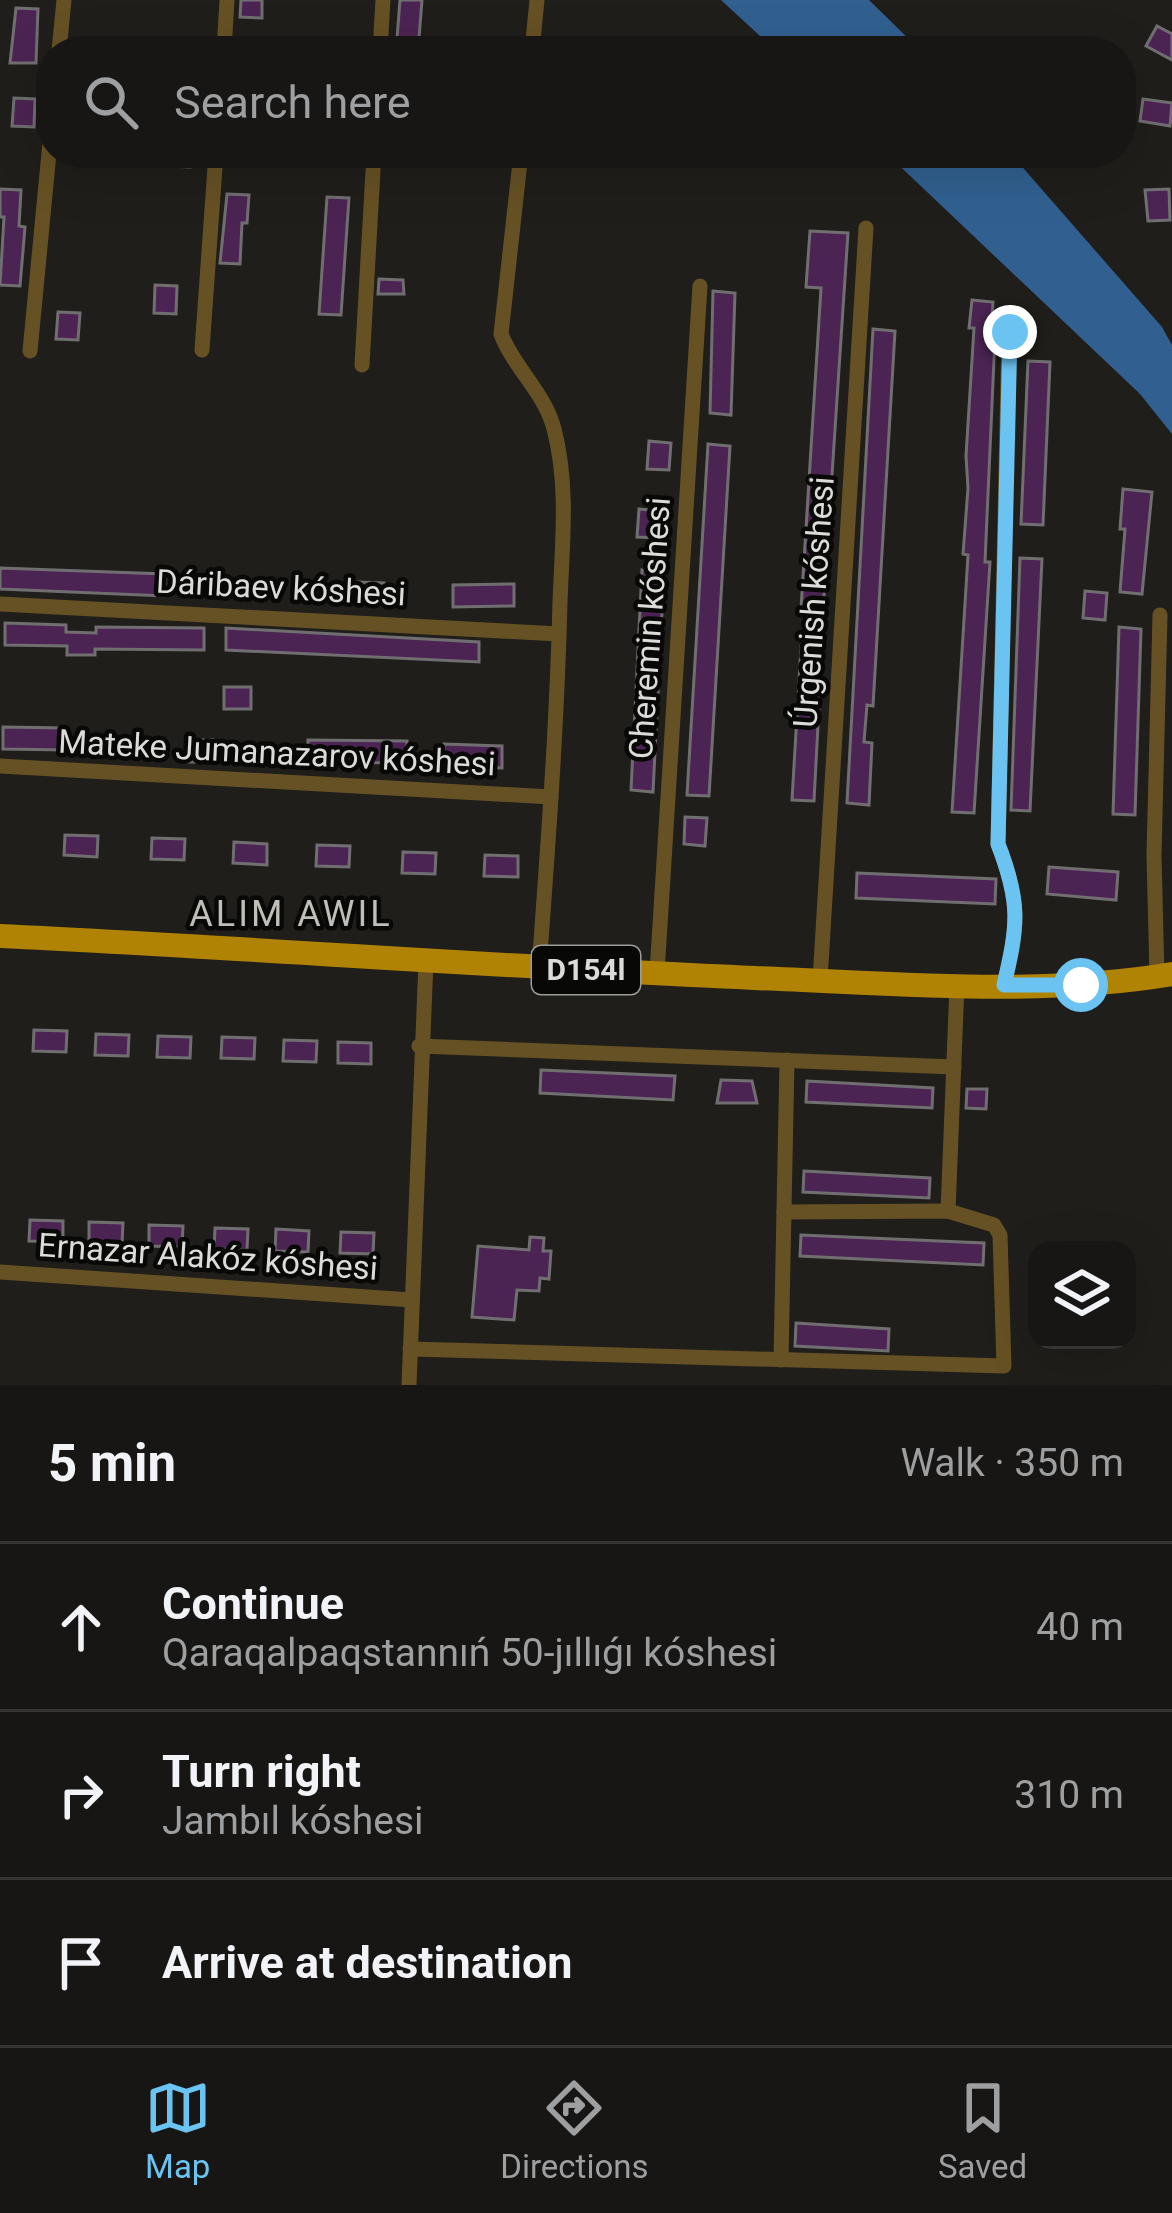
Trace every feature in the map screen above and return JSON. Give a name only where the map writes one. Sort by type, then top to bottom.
[{"type":"main road","name":"D154l","points":[[0,936],[539,968],[957,985],[1081,985],[1165,975]]},
{"type":"street","points":[[60,36],[64,0]]},
{"type":"street","points":[[225,36],[227,0]]},
{"type":"street","points":[[381,36],[383,0]]},
{"type":"street","points":[[533,36],[537,0]]},
{"type":"street","points":[[30,351],[48,168]]},
{"type":"street","points":[[202,350],[215,168]]},
{"type":"street","points":[[362,364],[373,168]]},
{"type":"street","points":[[518,168],[501,334],[554,425],[564,482],[560,634],[539,968]]},
{"type":"street","name":"Úrgenish kóshesi","points":[[820,980],[866,228]]},
{"type":"street","name":"Cheremin kóshesi","points":[[657,974],[700,286]]},
{"type":"street","points":[[1004,985],[1017,928],[1013,882],[998,844],[1010,332]]},
{"type":"street","name":"Dáribaev kóshesi","points":[[0,604],[560,634]]},
{"type":"street","points":[[1160,615],[1154,855],[1165,975]]},
{"type":"street","name":"Mateke Jumanazarov kóshesi","points":[[0,766],[551,797]]},
{"type":"street","points":[[410,1385],[419,1046],[426,961]]},
{"type":"street","points":[[948,1211],[957,985]]},
{"type":"street","points":[[419,1046],[954,1067]]},
{"type":"street","points":[[781,1360],[787,1060]]},
{"type":"street","points":[[410,1349],[1004,1366],[1000,1235],[994,1225],[948,1211],[784,1212]]},
{"type":"street","name":"Ernazar Alakóz kóshesi","points":[[0,1272],[412,1300]]},
{"type":"water","points":[[721,0],[869,0],[906,36],[760,36]]},
{"type":"water","points":[[902,168],[1023,168],[1162,327],[1172,345],[1172,434],[1140,394]]},
{"type":"building","points":[[241,0],[262,0],[262,18],[240,17]]},
{"type":"building","points":[[400,0],[422,0],[419,36],[397,36]]},
{"type":"building","points":[[16,8],[38,9],[36,63],[10,63]]},
{"type":"building","points":[[1157,26],[1172,34],[1172,60],[1146,46]]},
{"type":"building","points":[[14,98],[35,99],[34,127],[12,126]]},
{"type":"building","points":[[1143,99],[1172,103],[1170,126],[1140,121]]},
{"type":"building","points":[[0,189],[21,190],[19,226],[25,227],[20,286],[0,285],[4,217],[0,217]]},
{"type":"building","points":[[1169,189],[1170,220],[1148,221],[1145,190]]},
{"type":"building","points":[[227,194],[249,195],[240,264],[220,263]]},
{"type":"building","points":[[327,197],[349,198],[341,315],[319,314]]},
{"type":"building","points":[[810,231],[848,233],[823,611],[801,609],[821,288],[806,287]]},
{"type":"building","points":[[379,279],[403,280],[404,294],[378,294]]},
{"type":"building","points":[[155,285],[177,286],[176,314],[154,313]]},
{"type":"building","points":[[713,291],[735,293],[731,415],[710,413]]},
{"type":"building","points":[[972,300],[993,302],[991,336],[995,337],[985,562],[990,562],[974,813],[952,812],[968,555],[963,554]]},
{"type":"building","points":[[58,312],[80,313],[78,340],[56,339]]},
{"type":"building","points":[[873,329],[895,331],[873,706],[867,705],[864,742],[872,743],[869,805],[847,803]]},
{"type":"building","points":[[1028,361],[1050,362],[1043,525],[1021,524]]},
{"type":"building","points":[[649,441],[671,443],[669,470],[647,469]]},
{"type":"building","points":[[708,444],[730,446],[709,796],[687,795]]},
{"type":"building","points":[[1123,489],[1152,492],[1142,594],[1120,592]]},
{"type":"building","points":[[639,509],[661,511],[659,538],[637,537]]},
{"type":"building","points":[[1020,558],[1042,559],[1030,811],[1011,810]]},
{"type":"building","points":[[0,568],[165,574],[165,596],[0,589]]},
{"type":"building","points":[[642,570],[664,572],[653,792],[631,790]]},
{"type":"building","points":[[357,582],[384,583],[384,605],[357,604]]},
{"type":"building","points":[[514,584],[514,606],[453,607],[453,585]]},
{"type":"building","points":[[1085,591],[1107,593],[1105,620],[1083,618]]},
{"type":"building","points":[[5,623],[66,625],[66,632],[96,633],[96,627],[204,628],[204,650],[95,649],[95,655],[67,655],[67,646],[5,645]]},
{"type":"building","points":[[1119,627],[1141,629],[1135,815],[1113,814]]},
{"type":"building","points":[[226,628],[479,642],[479,662],[226,650]]},
{"type":"building","points":[[801,647],[822,649],[814,801],[792,800]]},
{"type":"building","points":[[224,687],[251,687],[251,709],[224,709]]},
{"type":"building","points":[[3,727],[66,728],[66,750],[3,749]]},
{"type":"building","points":[[186,740],[213,740],[213,762],[185,762]]},
{"type":"building","points":[[308,740],[407,741],[406,763],[308,762]]},
{"type":"building","points":[[444,744],[502,746],[502,768],[444,766]]},
{"type":"building","points":[[685,817],[707,818],[705,846],[684,844]]},
{"type":"building","points":[[65,835],[98,836],[97,857],[64,855]]},
{"type":"building","points":[[152,838],[185,839],[184,860],[151,859]]},
{"type":"building","points":[[234,842],[267,844],[267,865],[233,863]]},
{"type":"building","points":[[317,845],[350,846],[349,867],[316,866]]},
{"type":"building","points":[[403,852],[436,853],[435,874],[402,873]]},
{"type":"building","points":[[485,855],[518,856],[518,877],[484,876]]},
{"type":"building","points":[[1049,867],[1118,872],[1116,900],[1047,894]]},
{"type":"building","points":[[857,873],[996,879],[995,904],[856,898]]},
{"type":"building","points":[[34,1030],[67,1031],[66,1052],[33,1051]]},
{"type":"building","points":[[96,1034],[129,1035],[128,1056],[95,1055]]},
{"type":"building","points":[[158,1036],[191,1037],[190,1058],[157,1057]]},
{"type":"building","points":[[222,1037],[255,1038],[254,1059],[221,1058]]},
{"type":"building","points":[[284,1040],[317,1041],[316,1062],[283,1061]]},
{"type":"building","points":[[338,1042],[371,1043],[371,1064],[338,1063]]},
{"type":"building","points":[[541,1070],[675,1076],[673,1100],[540,1093]]},
{"type":"building","points":[[721,1080],[752,1081],[757,1103],[717,1103]]},
{"type":"building","points":[[807,1081],[933,1088],[932,1108],[806,1102]]},
{"type":"building","points":[[967,1089],[987,1089],[986,1109],[966,1108]]},
{"type":"building","points":[[804,1171],[930,1178],[929,1198],[803,1192]]},
{"type":"building","points":[[30,1220],[63,1221],[63,1242],[29,1241]]},
{"type":"building","points":[[89,1222],[123,1223],[122,1244],[89,1243]]},
{"type":"building","points":[[149,1225],[183,1226],[182,1247],[149,1246]]},
{"type":"building","points":[[215,1228],[248,1229],[247,1250],[214,1249]]},
{"type":"building","points":[[276,1229],[309,1231],[308,1252],[275,1251]]},
{"type":"building","points":[[341,1232],[374,1233],[373,1254],[340,1253]]},
{"type":"building","points":[[801,1235],[984,1243],[983,1265],[800,1256]]},
{"type":"building","points":[[530,1237],[544,1238],[543,1251],[551,1251],[549,1279],[540,1278],[539,1291],[517,1290],[514,1320],[472,1317],[478,1246],[529,1250]]},
{"type":"building","points":[[796,1323],[889,1329],[888,1351],[795,1346]]},
{"type":"district","name":"ALIM AWIL","points":[[291,913]]},
{"type":"route","points":[[1010,332],[998,844],[1013,882],[1017,928],[1004,985],[1081,985]]}]
